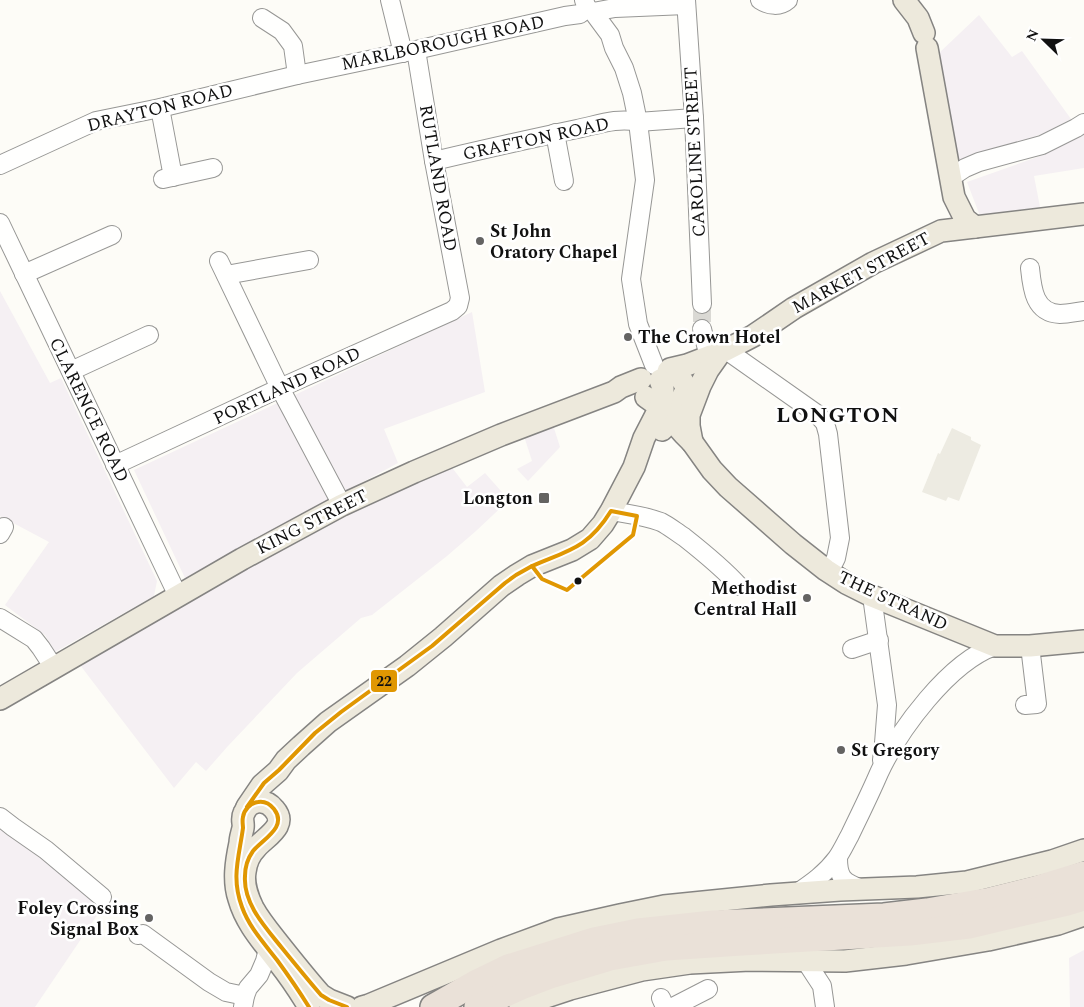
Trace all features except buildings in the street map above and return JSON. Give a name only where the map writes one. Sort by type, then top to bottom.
[{"type":"highway","points":[[433,1007],[475,982],[508,967],[594,940],[638,931],[704,924],[884,916],[927,911],[991,900],[1084,874]]},
{"type":"highway","points":[[477,1007],[550,976],[610,958],[666,948],[742,942],[829,939],[910,933],[969,926],[1067,904],[1084,898]]},
{"type":"main road","points":[[904,0],[918,18],[926,40],[952,187],[965,219],[975,227]]},
{"type":"main road","points":[[941,230],[947,219],[952,187]]},
{"type":"main road","name":"MARKET STREET","points":[[652,387],[687,365],[748,339],[794,308],[873,263],[941,230],[1084,214]]},
{"type":"main road","points":[[692,442],[689,426],[690,415],[700,386],[718,353]]},
{"type":"main road","points":[[309,1007],[287,973],[250,925],[241,906],[236,889],[236,860],[245,817],[262,785],[328,722],[443,638],[501,586],[532,566],[572,550],[590,539],[611,511],[634,467],[644,438],[652,387]]},
{"type":"main road","name":"THE STRAND","points":[[652,387],[684,434],[728,487],[793,544],[846,583],[872,596],[995,646],[1030,646],[1084,641]]},
{"type":"main road","name":"KING STREET","points":[[0,699],[242,558],[342,505],[411,473],[501,436],[652,387]]},
{"type":"main road","points":[[274,808],[274,794],[278,771]]},
{"type":"main road","points":[[268,836],[254,837],[246,832],[245,817],[252,804],[261,802],[271,805],[277,813],[278,824],[274,832],[255,848],[247,863],[245,883],[252,907],[275,939],[321,995],[347,1007]]},
{"type":"main road","points":[[372,1006],[501,950],[558,929],[620,915],[664,906],[797,893],[917,888],[967,882],[1052,862],[1084,850]]},
{"type":"main road","points":[[520,1007],[570,989],[642,970],[690,963],[750,960],[839,961],[906,954],[988,940],[1058,924],[1084,915]]},
{"type":"street","name":"RUTLAND ROAD","points":[[390,0],[410,52],[434,161],[460,298],[458,306]]},
{"type":"street","points":[[760,0],[777,5],[784,4],[788,0]]},
{"type":"street","name":"MARLBOROUGH ROAD","points":[[297,75],[580,14],[588,7],[615,8],[686,2]]},
{"type":"street","name":"CAROLINE STREET","points":[[686,2],[694,118],[702,304]]},
{"type":"street","points":[[588,7],[610,35],[624,68],[638,122],[645,180],[631,279],[638,324],[652,387]]},
{"type":"street","points":[[262,18],[282,31],[293,46],[297,75]]},
{"type":"street","name":"DRAYTON ROAD","points":[[0,165],[96,121],[160,108],[297,75]]},
{"type":"street","points":[[160,108],[168,178],[213,168]]},
{"type":"street","name":"GRAFTON ROAD","points":[[434,161],[619,120],[638,122],[694,118]]},
{"type":"street","points":[[952,187],[965,168],[979,162],[1042,145],[1084,123]]},
{"type":"street","points":[[555,133],[564,181]]},
{"type":"street","name":"CLARENCE ROAD","points":[[0,224],[178,596]]},
{"type":"street","points":[[24,274],[112,235]]},
{"type":"street","points":[[309,260],[223,268],[280,388],[342,505]]},
{"type":"street","points":[[1030,268],[1032,290],[1041,307],[1050,313],[1061,314],[1084,311]]},
{"type":"street","name":"PORTLAND ROAD","points":[[115,465],[452,311],[458,306]]},
{"type":"street","points":[[702,329],[718,353],[817,414],[825,424],[828,434],[840,538],[836,558],[832,566],[826,570]]},
{"type":"street","points":[[71,371],[149,335]]},
{"type":"street","points":[[611,511],[661,523],[674,530],[692,544],[729,581]]},
{"type":"street","points":[[872,596],[887,705],[880,771]]},
{"type":"street","points":[[0,618],[34,639],[54,668]]},
{"type":"street","points":[[852,649],[879,640]]},
{"type":"street","points":[[797,893],[820,878],[838,858],[880,771],[909,723],[934,691],[973,657],[995,646]]},
{"type":"street","points":[[1025,705],[1037,704],[1030,646]]},
{"type":"street","points":[[887,705],[909,723]]},
{"type":"street","points":[[0,816],[46,850],[102,897]]},
{"type":"street","points":[[838,858],[840,875],[850,885],[862,889]]},
{"type":"street","points":[[138,935],[143,934],[209,982],[244,1002],[248,988],[259,975],[268,949]]},
{"type":"street","points":[[805,960],[822,986],[824,1007]]},
{"type":"street","points":[[822,986],[839,961]]},
{"type":"street","points":[[259,975],[275,972],[287,973]]},
{"type":"street","points":[[666,1004],[708,989]]},
{"type":"shaded area","points":[[979,15],[1012,57],[1022,51],[1071,119],[1044,133],[957,165],[938,54]]},
{"type":"shaded area","points":[[1084,134],[1084,168],[1034,176],[1040,207],[980,216],[967,182],[1043,155]]},
{"type":"shaded area","points":[[0,291],[50,383],[61,378],[157,581],[154,596],[55,652],[45,635],[5,605],[49,542],[0,516]]},
{"type":"shaded area","points":[[472,312],[485,392],[384,429],[398,463],[185,578],[134,470]]},
{"type":"shaded area","points":[[553,425],[560,447],[528,481],[517,469],[532,461],[524,436]]},
{"type":"shaded area","points":[[952,428],[971,437],[971,440],[981,445],[959,501],[948,497],[946,501],[922,492],[938,453],[940,454]]},
{"type":"shaded area","points":[[450,465],[467,487],[485,473],[509,500],[447,556],[372,615],[361,618],[297,673],[206,771],[196,762],[174,788],[80,665],[312,532]]},
{"type":"shaded area","points":[[0,824],[102,908],[35,1007],[0,1007]]},
{"type":"shaded area","points":[[1084,950],[1084,1007],[1070,1007],[1069,958]]},
{"type":"tunnel","points":[[702,304],[702,329]]},
{"type":"transit line","name":"22","points":[[611,511],[637,516],[633,535],[567,590],[542,579],[532,566],[567,551],[586,540],[603,523],[611,511]]},
{"type":"transit line","name":"22","points":[[247,807],[264,783],[315,733],[432,646],[505,583],[532,566]]},
{"type":"transit line","name":"22","points":[[309,1007],[253,928],[245,914],[239,896],[236,877],[243,818],[246,809],[258,802],[267,803],[271,806],[278,815],[278,821],[273,832],[253,851],[247,863],[245,886],[252,906],[269,932],[321,995],[347,1007]]},
{"type":"place","name":"St John Oratory Chapel","points":[[480,241]]},
{"type":"place","name":"The Crown Hotel","points":[[628,337]]},
{"type":"place","name":"Longton","points":[[544,498]]},
{"type":"place","name":"Methodist Central Hall","points":[[807,598]]},
{"type":"place","name":"St Gregory","points":[[841,750]]},
{"type":"place","name":"Foley Crossing Signal Box","points":[[149,918]]},
{"type":"district","name":"LONGTON","points":[[838,415]]}]
